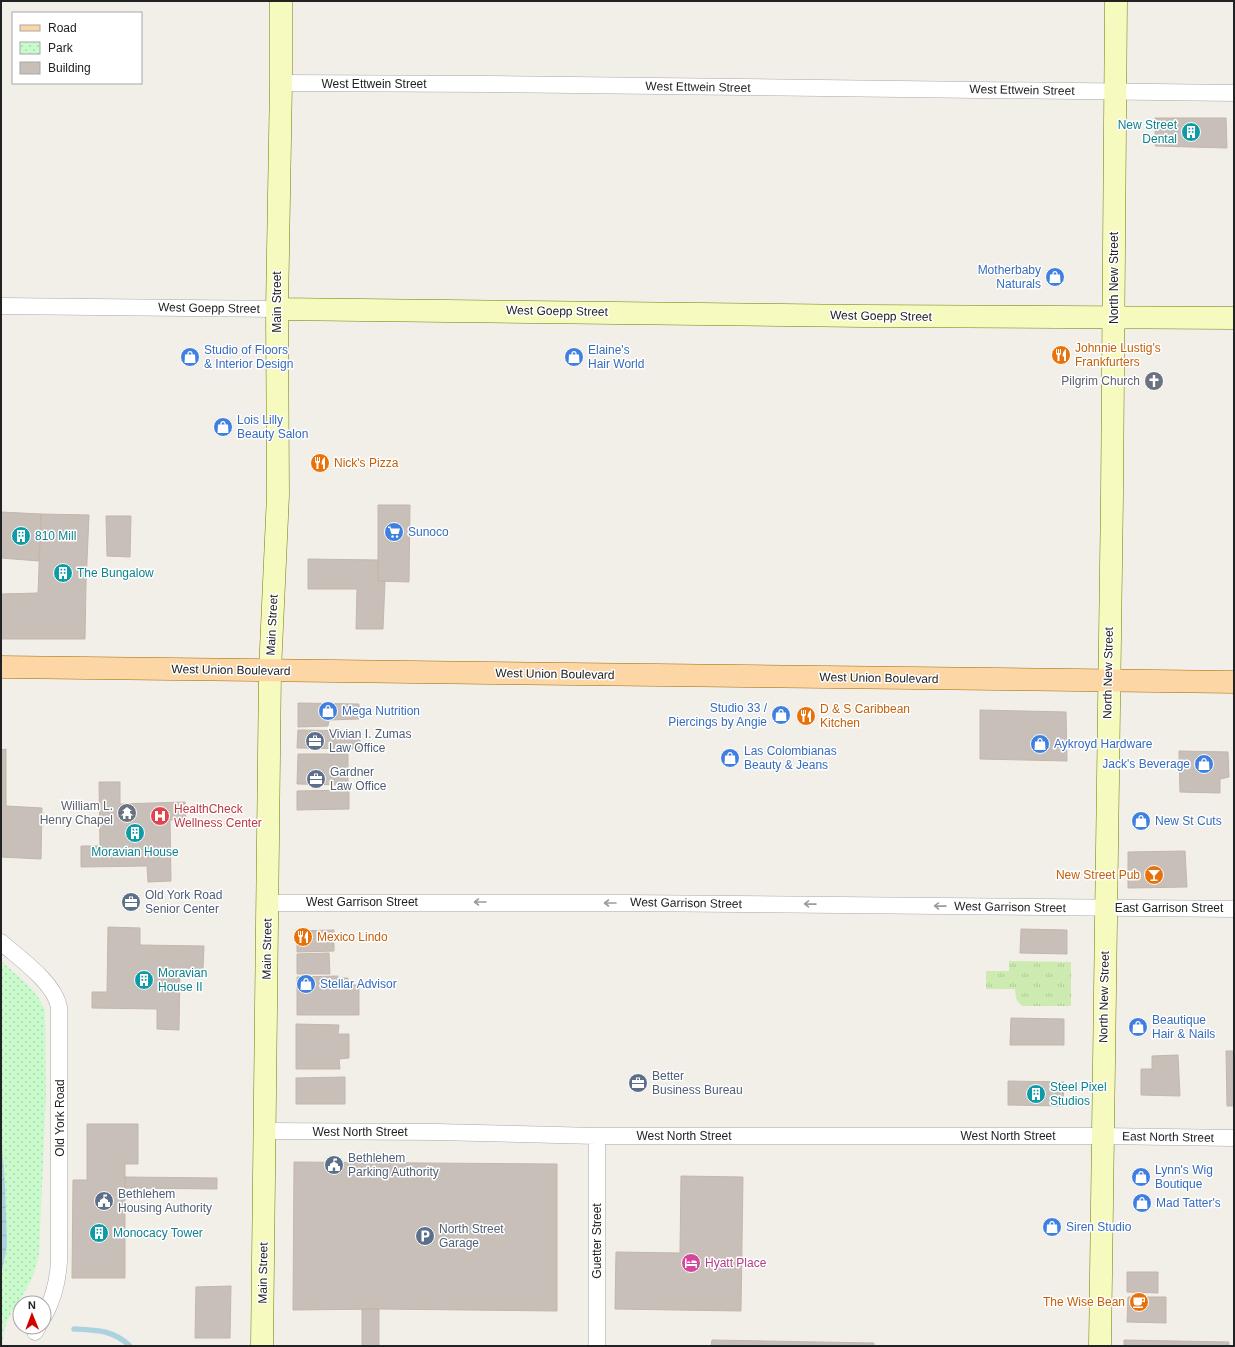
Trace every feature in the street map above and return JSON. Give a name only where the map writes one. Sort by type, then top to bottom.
[{"type":"main road","name":"West Union Boulevard","points":[[1,667],[1234,682]]},
{"type":"street","name":"Main Street","points":[[262,1346],[266,1131],[270,671],[278,495],[277,308],[281,1]]},
{"type":"street","name":"North New Street","points":[[1100,1346],[1114,318],[1114,91],[1116,1]]},
{"type":"street","name":"West Ettwein Street","points":[[281,84],[489,84],[1234,92]]},
{"type":"street","name":"West Goepp Street","points":[[1,306],[277,308],[863,316],[1234,318]]},
{"type":"street","name":"West Garrison Street","points":[[268,902],[612,903],[1105,908]]},
{"type":"street","name":"East Garrison Street","points":[[1105,908],[1234,909]]},
{"type":"street","name":"Old York Road","points":[[1,942],[50,988],[58,1000],[60,1015],[59,1261],[57,1283],[52,1298]]},
{"type":"street","name":"West North Street","points":[[266,1131],[436,1132],[597,1136],[1102,1136]]},
{"type":"street","name":"Guetter Street","points":[[597,1136],[597,1346]]},
{"type":"street","name":"East North Street","points":[[1102,1136],[1234,1138]]},
{"type":"green space","points":[[1009,961],[1071,962],[1071,1006],[1023,1006],[1017,1001],[1015,989],[986,989],[986,971],[1009,971]]},
{"type":"green space","points":[[2,962],[33,990],[42,1003],[45,1011],[46,1096],[39,1253],[35,1270],[22,1295],[12,1295],[12,1312],[7,1320],[3,1346],[1,1346],[1,1276],[7,1246],[1,1129]]},
{"type":"water","points":[[1,1129],[7,1246],[1,1276]]},
{"type":"building","name":"New Street Dental","points":[[1155,118],[1226,118],[1227,148],[1155,146]]},
{"type":"building","name":"Sunoco","points":[[378,505],[410,505],[409,582],[378,581]]},
{"type":"building","name":"810 Mill","points":[[1,512],[41,514],[39,561],[1,558]]},
{"type":"building","name":"The Bungalow","points":[[41,514],[89,515],[85,639],[1,639],[1,594],[38,593]]},
{"type":"building","points":[[106,516],[131,516],[130,557],[107,556]]},
{"type":"building","points":[[308,559],[378,560],[378,581],[385,581],[383,629],[356,629],[357,589],[308,589]]},
{"type":"building","name":"Mega Nutrition","points":[[298,703],[359,704],[359,719],[329,720],[328,726],[298,727]]},
{"type":"building","points":[[980,710],[1066,712],[1067,761],[980,759]]},
{"type":"building","points":[[298,730],[360,731],[360,749],[297,748]]},
{"type":"building","points":[[6,749],[6,806],[42,808],[41,859],[1,857],[1,750]]},
{"type":"building","name":"Jack's Beverage","points":[[1179,751],[1228,752],[1229,777],[1220,779],[1220,793],[1180,792]]},
{"type":"building","points":[[298,754],[348,754],[348,785],[297,784]]},
{"type":"building","name":"Moravian House","points":[[99,782],[120,782],[120,804],[185,802],[186,820],[170,820],[171,881],[148,882],[147,866],[81,867],[81,846],[100,846]]},
{"type":"building","points":[[349,790],[349,809],[297,810],[297,791]]},
{"type":"building","points":[[1185,851],[1187,887],[1128,888],[1128,852]]},
{"type":"building","name":"Moravian House II","points":[[108,927],[140,928],[140,945],[204,946],[203,969],[180,968],[179,1030],[157,1029],[157,1009],[92,1008],[92,992],[107,992]]},
{"type":"building","points":[[1021,929],[1067,930],[1067,954],[1020,953]]},
{"type":"building","points":[[334,930],[334,951],[297,952],[297,931]]},
{"type":"building","points":[[329,953],[330,974],[297,974],[297,954]]},
{"type":"building","points":[[338,976],[337,978],[348,978],[348,985],[359,985],[359,1015],[297,1015],[297,977]]},
{"type":"building","points":[[1011,1018],[1064,1019],[1064,1045],[1010,1045]]},
{"type":"building","points":[[296,1024],[339,1025],[338,1034],[349,1034],[349,1058],[339,1059],[340,1069],[296,1069]]},
{"type":"building","points":[[1226,1051],[1234,1051],[1234,1106],[1227,1106]]},
{"type":"building","points":[[1178,1055],[1180,1096],[1141,1095],[1141,1069],[1152,1069],[1152,1056]]},
{"type":"building","points":[[345,1077],[345,1104],[296,1104],[296,1078]]},
{"type":"building","name":"Steel Pixel Studios","points":[[1008,1081],[1064,1082],[1063,1106],[1008,1105]]},
{"type":"building","name":"Monocacy Tower","points":[[87,1124],[138,1124],[138,1164],[125,1164],[125,1278],[72,1278],[73,1180],[87,1180]]},
{"type":"building","name":"North Street Garage","points":[[294,1162],[557,1164],[557,1311],[379,1309],[293,1310]]},
{"type":"building","name":"Hyatt Place","points":[[681,1176],[743,1177],[741,1311],[615,1309],[616,1252],[680,1253]]},
{"type":"building","points":[[125,1177],[217,1178],[217,1189],[125,1188]]},
{"type":"building","points":[[1127,1272],[1158,1272],[1158,1293],[1127,1292]]},
{"type":"building","points":[[231,1286],[230,1338],[195,1338],[196,1287]]},
{"type":"building","points":[[1128,1297],[1166,1297],[1166,1323],[1127,1322]]},
{"type":"building","points":[[362,1309],[379,1309],[379,1346],[362,1346]]},
{"type":"building","points":[[712,1340],[874,1343],[874,1346],[711,1346]]},
{"type":"building","points":[[1124,1340],[1229,1342],[1229,1346],[1124,1346]]},
{"type":"waterway","points":[[74,1329],[111,1334],[130,1346]]},
{"type":"place","name":"New Street Dental","points":[[1191,132]]},
{"type":"place","name":"Motherbaby Naturals","points":[[1055,277]]},
{"type":"place","name":"Johnnie Lustig's Frankfurters","points":[[1061,355]]},
{"type":"place","name":"Studio of Floors & Interior Design","points":[[190,357]]},
{"type":"place","name":"Elaine's Hair World","points":[[574,357]]},
{"type":"place","name":"Pilgrim Church","points":[[1154,381]]},
{"type":"place","name":"Lois Lilly Beauty Salon","points":[[223,427]]},
{"type":"place","name":"Nick's Pizza","points":[[320,463]]},
{"type":"place","name":"Sunoco","points":[[394,532]]},
{"type":"place","name":"810 Mill","points":[[21,536]]},
{"type":"place","name":"The Bungalow","points":[[63,573]]},
{"type":"place","name":"Mega Nutrition","points":[[328,711]]},
{"type":"place","name":"Studio 33 / Piercings by Angie","points":[[781,715]]},
{"type":"place","name":"D & S Caribbean Kitchen","points":[[806,716]]},
{"type":"place","name":"Vivian I. Zumas Law Office","points":[[315,741]]},
{"type":"place","name":"Aykroyd Hardware","points":[[1040,744]]},
{"type":"place","name":"Las Colombianas Beauty & Jeans","points":[[730,758]]},
{"type":"place","name":"Jack's Beverage","points":[[1204,764]]},
{"type":"place","name":"Gardner Law Office","points":[[316,779]]},
{"type":"place","name":"William L. Henry Chapel","points":[[127,813]]},
{"type":"place","name":"HealthCheck Wellness Center","points":[[160,816]]},
{"type":"place","name":"New St Cuts","points":[[1141,821]]},
{"type":"place","name":"Moravian House","points":[[135,833]]},
{"type":"place","name":"New Street Pub","points":[[1154,875]]},
{"type":"place","name":"Old York Road Senior Center","points":[[131,902]]},
{"type":"place","name":"Mexico Lindo","points":[[303,937]]},
{"type":"place","name":"Moravian House II","points":[[144,980]]},
{"type":"place","name":"Stellar Advisor","points":[[306,984]]},
{"type":"place","name":"Beautique Hair & Nails","points":[[1138,1027]]},
{"type":"place","name":"Better Business Bureau","points":[[638,1083]]},
{"type":"place","name":"Steel Pixel Studios","points":[[1036,1094]]},
{"type":"place","name":"Bethlehem Parking Authority","points":[[334,1165]]},
{"type":"place","name":"Lynn's Wig Boutique","points":[[1141,1177]]},
{"type":"place","name":"Bethlehem Housing Authority","points":[[104,1201]]},
{"type":"place","name":"Mad Tatter's","points":[[1142,1203]]},
{"type":"place","name":"Siren Studio","points":[[1052,1227]]},
{"type":"place","name":"Monocacy Tower","points":[[99,1233]]},
{"type":"place","name":"North Street Garage","points":[[425,1236]]},
{"type":"place","name":"Hyatt Place","points":[[691,1263]]},
{"type":"place","name":"The Wise Bean","points":[[1139,1302]]}]
